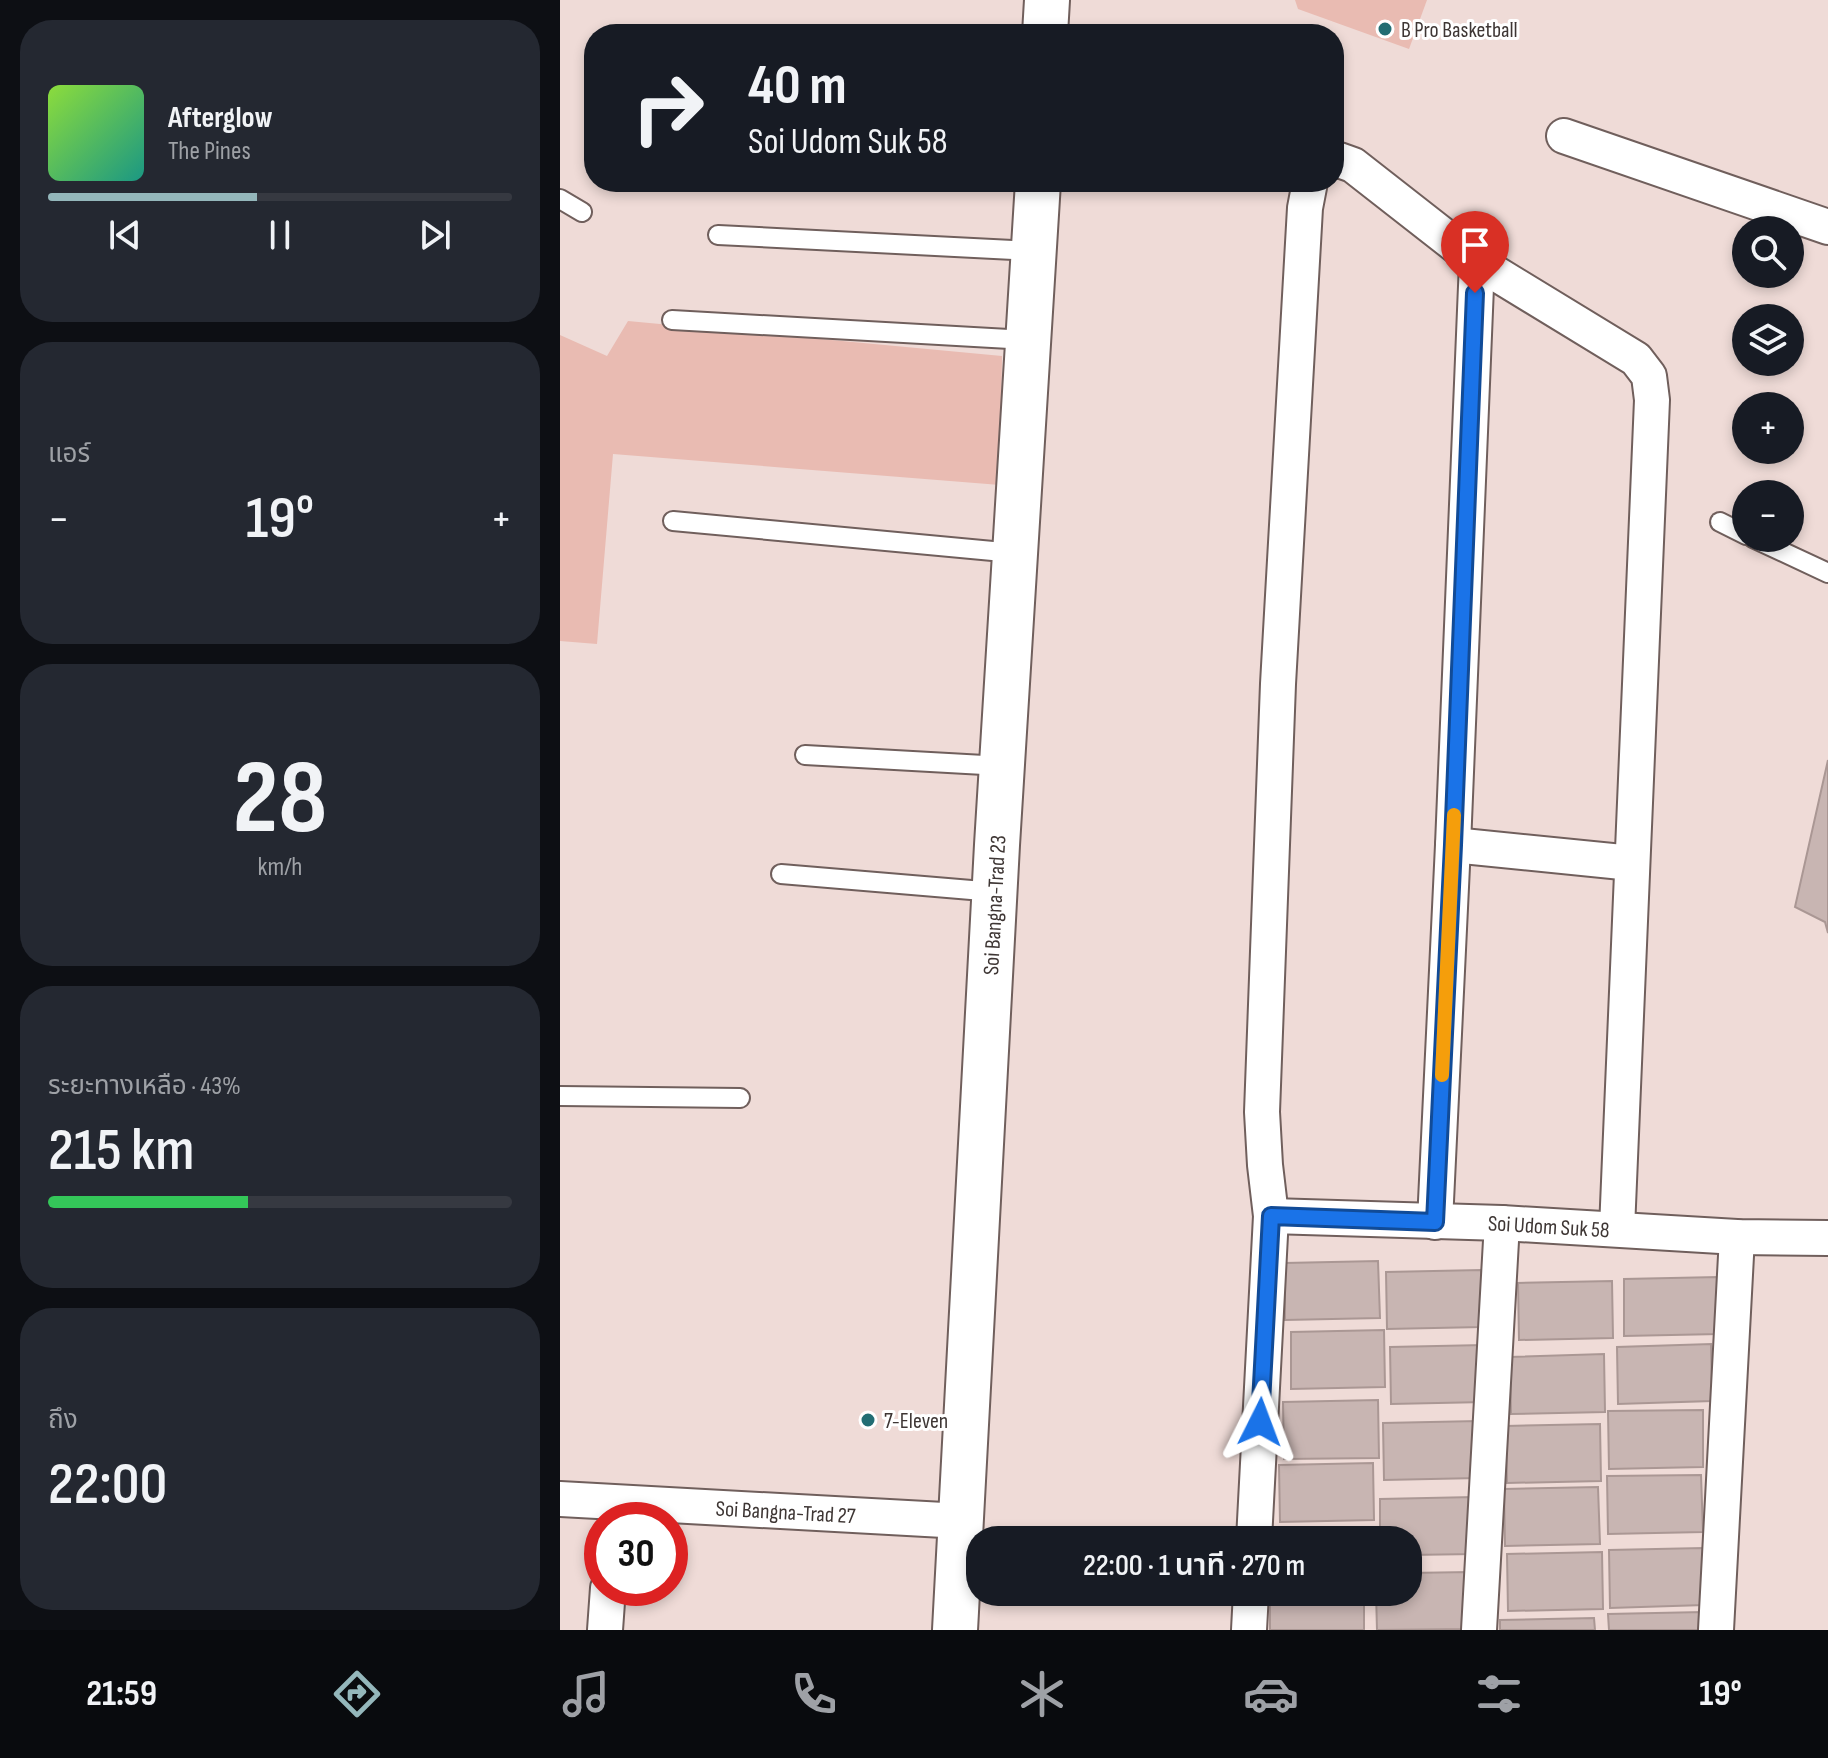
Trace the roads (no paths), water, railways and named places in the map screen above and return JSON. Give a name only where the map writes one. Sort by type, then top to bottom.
[{"type":"street","points":[[1046,24],[1047,0]]},
{"type":"street","points":[[1564,136],[1828,227]]},
{"type":"street","points":[[1344,163],[1353,165],[1477,262],[1636,359],[1649,376],[1652,400],[1617,1229]]},
{"type":"street","name":"Soi Bangna-Trad 23","points":[[955,1630],[1014,553],[1037,192]]},
{"type":"street","points":[[1255,1526],[1271,1216],[1262,1112],[1277,699],[1308,192]]},
{"type":"street","points":[[1435,1222],[1477,262]]},
{"type":"street","points":[[1453,845],[1632,863]]},
{"type":"street","name":"Soi Udom Suk 58","points":[[1271,1216],[1502,1223],[1737,1237],[1828,1238]]},
{"type":"street","points":[[1479,1630],[1502,1223]]},
{"type":"street","points":[[1716,1630],[1737,1237]]},
{"type":"street","name":"Soi Bangna-Trad 27","points":[[560,1499],[584,1504]]},
{"type":"street","name":"Soi Bangna-Trad 27","points":[[688,1513],[962,1521]]},
{"type":"street","points":[[605,1630],[607,1606]]},
{"type":"street","points":[[1249,1630],[1250,1606]]},
{"type":"lane","points":[[560,199],[582,212]]},
{"type":"lane","points":[[718,235],[1034,251]]},
{"type":"lane","points":[[672,320],[1028,340]]},
{"type":"lane","points":[[673,521],[1014,553]]},
{"type":"lane","points":[[1720,522],[1732,528]]},
{"type":"lane","points":[[1783,552],[1828,573]]},
{"type":"lane","points":[[805,755],[1002,766]]},
{"type":"lane","points":[[781,874],[995,892]]},
{"type":"lane","points":[[560,1096],[740,1098]]},
{"type":"place","name":"B Pro Basketball","points":[[1385,29]]},
{"type":"place","name":"7-Eleven","points":[[868,1420]]}]
